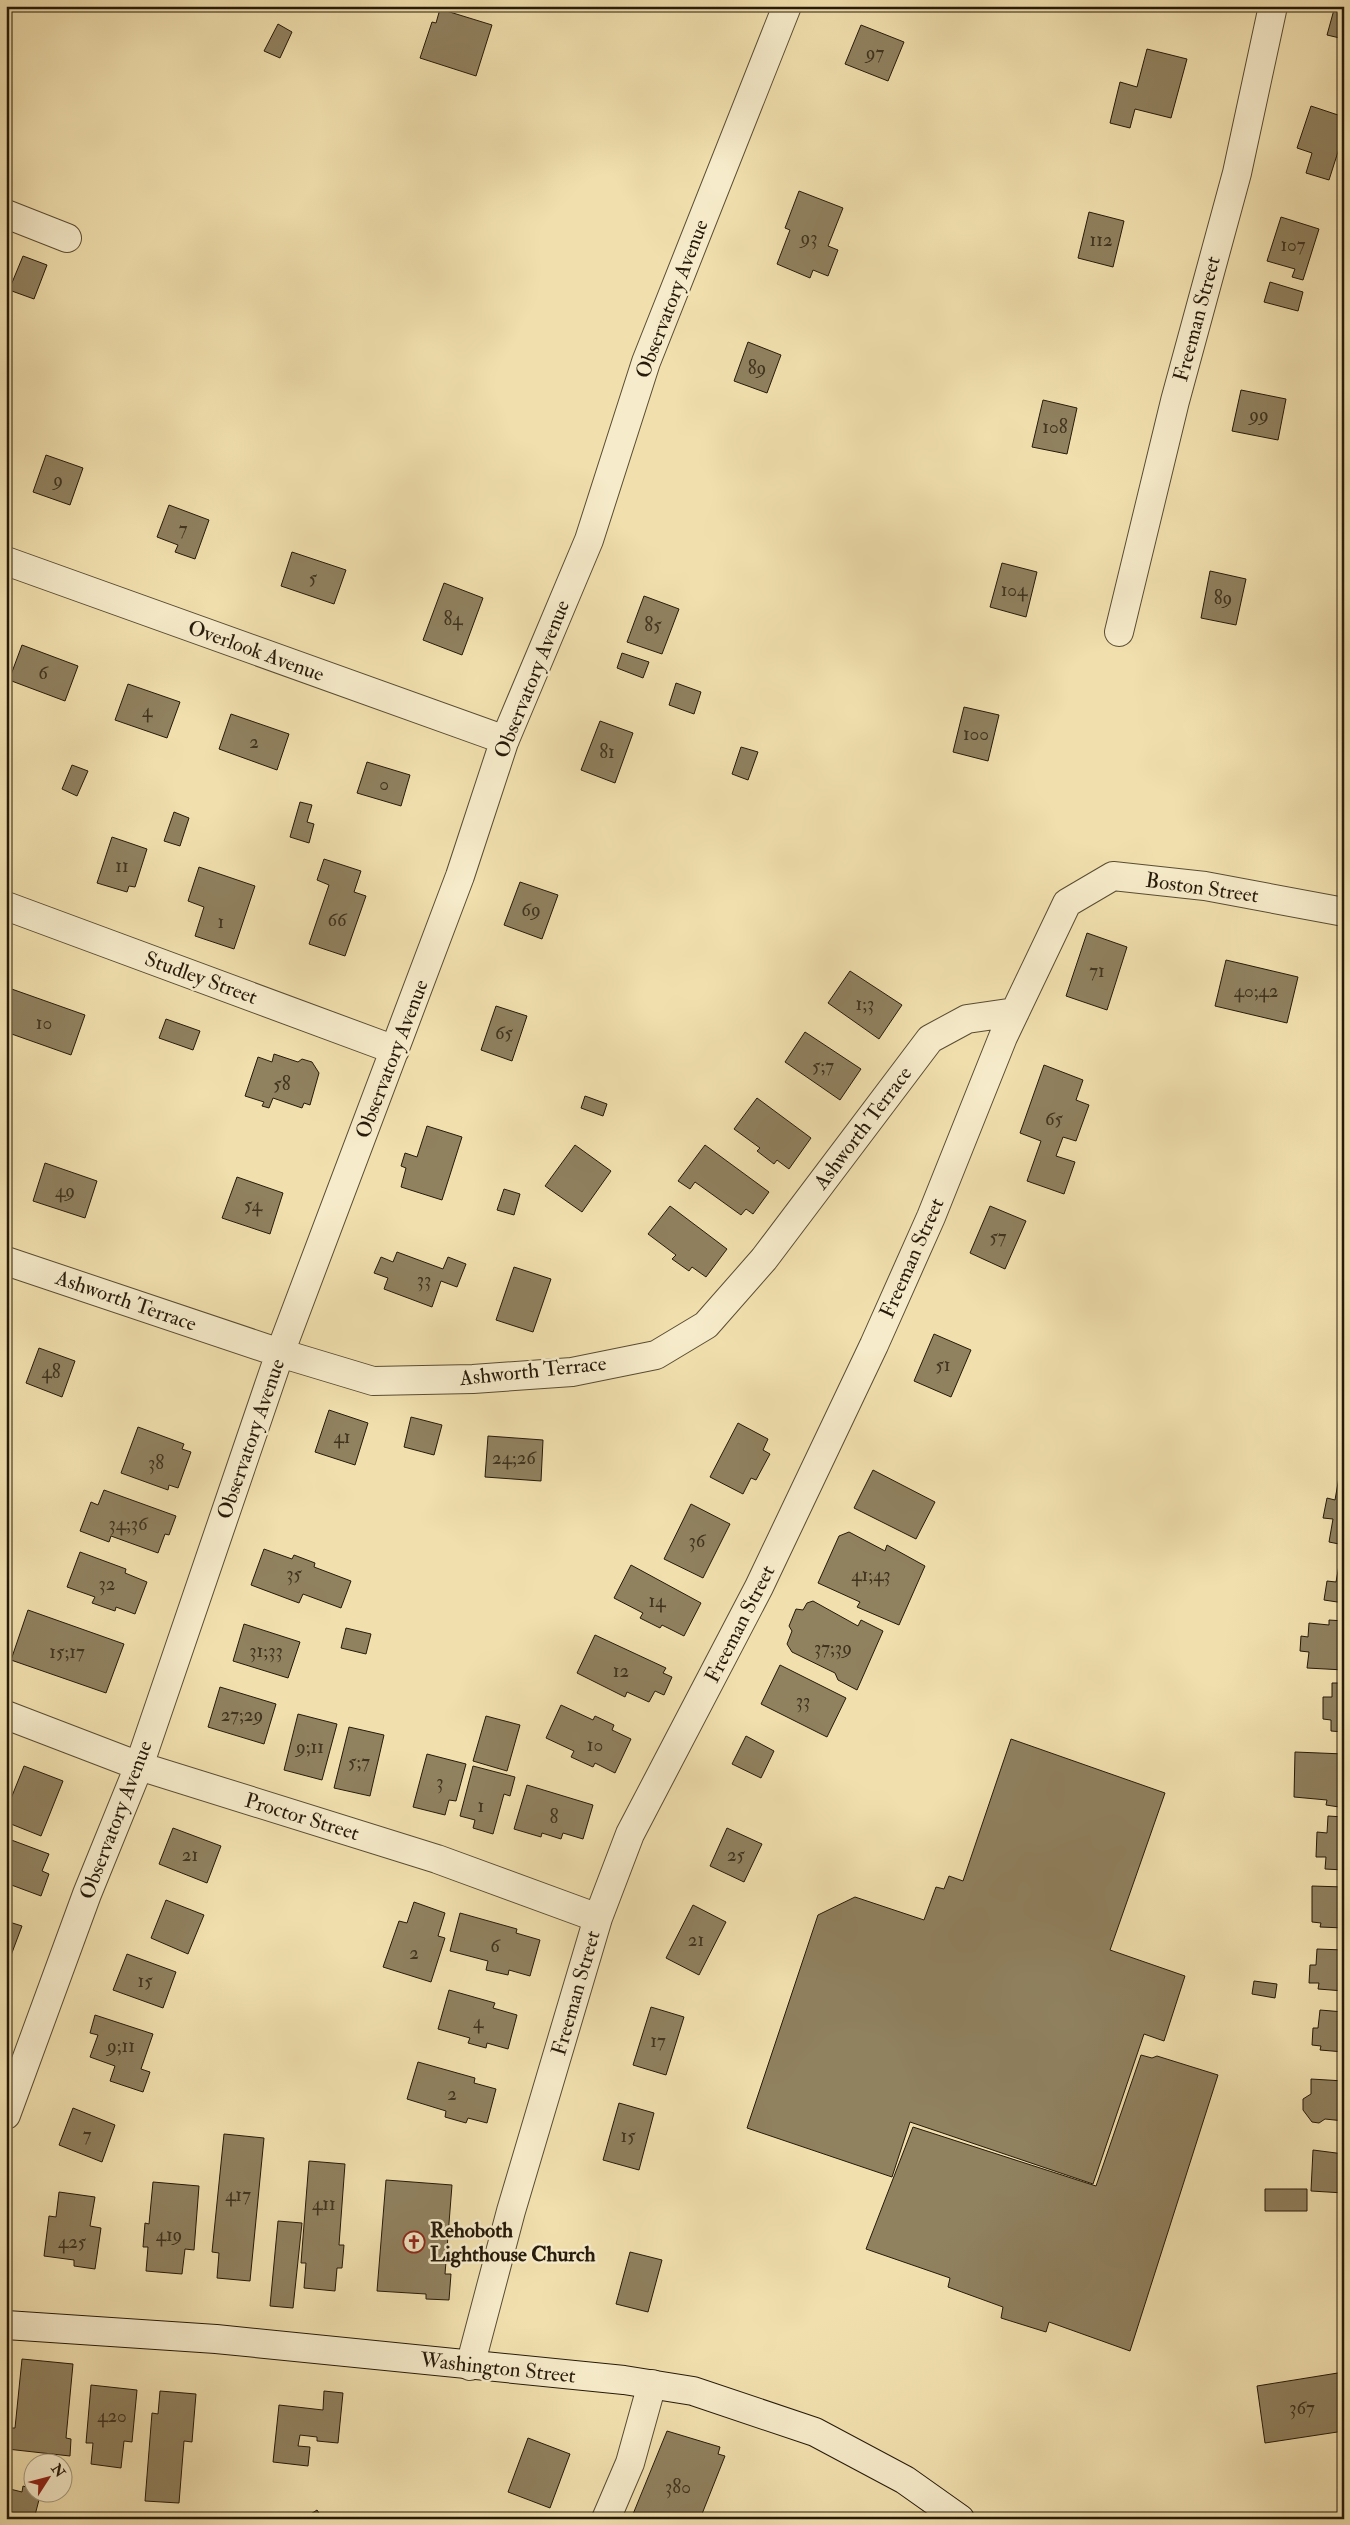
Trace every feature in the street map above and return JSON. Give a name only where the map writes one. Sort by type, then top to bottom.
[{"type":"street","name":"Observatory Avenue","points":[[6,2115],[87,1894],[139,1766],[280,1353],[460,876],[505,740],[589,540],[646,362],[787,6]]},
{"type":"street","name":"Freeman Street","points":[[1119,632],[1174,401],[1237,173],[1273,6]]},
{"type":"street","points":[[6,214],[67,238]]},
{"type":"street","name":"Overlook Avenue","points":[[6,562],[505,740]]},
{"type":"street","name":"Boston Street","points":[[1067,903],[1113,876],[1204,886],[1344,912]]},
{"type":"street","name":"Freeman Street","points":[[470,2366],[511,2211],[598,1918],[630,1834],[759,1587],[874,1345],[931,1217],[1015,1012],[1067,903]]},
{"type":"street","name":"Studley Street","points":[[6,906],[395,1050]]},
{"type":"street","name":"Ashworth Terrace","points":[[6,1261],[280,1353],[373,1381],[473,1379],[572,1372],[656,1355],[706,1324],[764,1259],[930,1039],[967,1019],[1015,1012]]},
{"type":"street","name":"Proctor Street","points":[[6,1715],[139,1766],[436,1859],[598,1918]]},
{"type":"street","name":"Washington Street","points":[[6,2325],[216,2339],[652,2384],[693,2391],[815,2432],[905,2480],[960,2519]]},
{"type":"street","points":[[606,2519],[630,2463],[652,2384]]},
{"type":"building","points":[[1335,6],[1344,6],[1344,39],[1327,35]]},
{"type":"building","points":[[440,9],[492,25],[476,76],[420,58],[432,22],[436,23]]},
{"type":"building","points":[[278,24],[292,32],[280,58],[264,51]]},
{"type":"building","points":[[861,25],[904,42],[888,81],[845,64]]},
{"type":"building","points":[[1147,49],[1187,59],[1171,118],[1135,109],[1130,128],[1110,123],[1120,82],[1137,87]]},
{"type":"building","points":[[1311,106],[1344,117],[1344,133],[1329,180],[1306,173],[1312,153],[1297,148]]},
{"type":"building","points":[[799,191],[843,208],[828,246],[838,250],[828,276],[813,270],[810,278],[777,264],[790,230],[785,228]]},
{"type":"building","points":[[1089,212],[1124,221],[1113,267],[1078,258]]},
{"type":"building","points":[[1281,217],[1319,229],[1303,280],[1292,277],[1295,269],[1267,261]]},
{"type":"building","points":[[23,256],[47,265],[34,299],[9,290]]},
{"type":"building","points":[[1270,282],[1303,292],[1298,311],[1264,302]]},
{"type":"building","points":[[748,342],[781,355],[767,393],[734,381]]},
{"type":"building","points":[[1241,390],[1286,399],[1278,440],[1232,431]]},
{"type":"building","points":[[1043,400],[1077,408],[1067,454],[1032,447]]},
{"type":"building","points":[[46,455],[83,468],[70,505],[33,492]]},
{"type":"building","points":[[169,505],[209,520],[195,559],[175,552],[178,545],[157,537]]},
{"type":"building","points":[[292,552],[346,570],[334,604],[281,586]]},
{"type":"building","points":[[1002,563],[1037,572],[1026,617],[990,607]]},
{"type":"building","points":[[1210,571],[1246,579],[1236,625],[1201,618]]},
{"type":"building","points":[[444,583],[483,598],[462,655],[423,640]]},
{"type":"building","points":[[644,596],[679,609],[662,654],[627,642]]},
{"type":"building","points":[[22,645],[78,666],[65,701],[9,680]]},
{"type":"building","points":[[622,653],[649,662],[643,678],[617,668]]},
{"type":"building","points":[[676,683],[701,692],[694,714],[669,705]]},
{"type":"building","points":[[128,684],[180,702],[167,738],[115,720]]},
{"type":"building","points":[[964,707],[999,715],[988,761],[953,752]]},
{"type":"building","points":[[231,714],[289,734],[277,770],[219,749]]},
{"type":"building","points":[[600,721],[633,733],[615,783],[581,770]]},
{"type":"building","points":[[741,747],[758,752],[748,780],[732,774]]},
{"type":"building","points":[[367,762],[410,775],[401,806],[357,793]]},
{"type":"building","points":[[72,765],[88,771],[77,796],[62,789]]},
{"type":"building","points":[[300,802],[312,805],[307,822],[314,824],[309,843],[290,837]]},
{"type":"building","points":[[174,812],[189,818],[180,846],[164,841]]},
{"type":"building","points":[[112,837],[147,849],[135,887],[129,886],[127,892],[97,883]]},
{"type":"building","points":[[324,859],[361,871],[354,892],[366,896],[345,956],[309,944],[329,885],[317,880]]},
{"type":"building","points":[[199,867],[255,886],[234,949],[195,936],[204,907],[188,901]]},
{"type":"building","points":[[520,882],[558,895],[542,939],[504,925]]},
{"type":"building","points":[[1087,933],[1127,947],[1107,1010],[1066,996]]},
{"type":"building","points":[[1226,960],[1298,977],[1287,1023],[1215,1006]]},
{"type":"building","points":[[850,971],[902,1005],[879,1039],[828,1003]]},
{"type":"building","points":[[6,987],[85,1015],[71,1055],[6,1032]]},
{"type":"building","points":[[496,1006],[527,1016],[512,1061],[481,1050]]},
{"type":"building","points":[[166,1019],[200,1031],[193,1050],[159,1038]]},
{"type":"building","points":[[805,1032],[861,1069],[840,1100],[785,1062]]},
{"type":"building","points":[[274,1054],[298,1062],[302,1059],[312,1062],[319,1073],[310,1105],[304,1103],[302,1108],[273,1098],[269,1108],[262,1106],[264,1102],[245,1096],[258,1057],[272,1062]]},
{"type":"building","points":[[1044,1065],[1083,1080],[1076,1100],[1089,1105],[1076,1141],[1063,1137],[1056,1156],[1075,1162],[1064,1194],[1027,1181],[1041,1141],[1020,1133]]},
{"type":"building","points":[[585,1096],[607,1104],[603,1116],[581,1108]]},
{"type":"building","points":[[757,1098],[811,1138],[789,1169],[777,1160],[774,1164],[757,1151],[760,1148],[734,1129]]},
{"type":"building","points":[[427,1126],[462,1137],[442,1200],[401,1187],[406,1168],[401,1166],[405,1153],[417,1157]]},
{"type":"building","points":[[575,1145],[611,1171],[582,1212],[545,1186]]},
{"type":"building","points":[[705,1145],[769,1192],[753,1214],[746,1209],[741,1215],[695,1182],[690,1189],[678,1181]]},
{"type":"building","points":[[45,1163],[97,1181],[85,1218],[33,1201]]},
{"type":"building","points":[[237,1177],[283,1193],[270,1234],[222,1218]]},
{"type":"building","points":[[504,1189],[520,1194],[514,1215],[497,1210]]},
{"type":"building","points":[[670,1206],[727,1249],[706,1277],[692,1267],[689,1271],[672,1259],[676,1255],[648,1234]]},
{"type":"building","points":[[990,1206],[1026,1221],[1005,1269],[970,1253]]},
{"type":"building","points":[[397,1252],[443,1269],[448,1257],[466,1264],[457,1287],[441,1281],[432,1307],[384,1289],[388,1278],[374,1273],[381,1257],[393,1262]]},
{"type":"building","points":[[514,1267],[551,1279],[533,1332],[496,1320]]},
{"type":"building","points":[[934,1334],[971,1350],[951,1397],[914,1381]]},
{"type":"building","points":[[39,1348],[75,1361],[62,1397],[26,1383]]},
{"type":"building","points":[[329,1410],[368,1423],[355,1465],[315,1452]]},
{"type":"building","points":[[411,1417],[442,1425],[434,1455],[404,1447]]},
{"type":"building","points":[[738,1423],[768,1439],[763,1450],[770,1454],[756,1480],[751,1478],[743,1494],[710,1477]]},
{"type":"building","points":[[138,1427],[184,1444],[182,1449],[191,1452],[178,1488],[169,1485],[168,1490],[121,1473]]},
{"type":"building","points":[[488,1436],[543,1440],[541,1481],[485,1477]]},
{"type":"building","points":[[873,1470],[935,1502],[916,1539],[854,1508]]},
{"type":"building","points":[[1339,1477],[1344,1478],[1344,1545],[1329,1542],[1333,1519],[1323,1518],[1327,1498],[1335,1500]]},
{"type":"building","points":[[104,1490],[176,1516],[169,1535],[165,1534],[158,1553],[111,1536],[109,1542],[80,1531],[91,1502],[98,1505]]},
{"type":"building","points":[[691,1504],[730,1524],[703,1578],[664,1559]]},
{"type":"building","points":[[849,1532],[885,1551],[887,1545],[925,1566],[899,1625],[857,1607],[860,1602],[818,1583],[839,1536]]},
{"type":"building","points":[[264,1549],[292,1559],[294,1555],[315,1563],[314,1567],[351,1581],[341,1608],[303,1594],[299,1603],[251,1585]]},
{"type":"building","points":[[80,1552],[126,1569],[125,1573],[147,1582],[135,1614],[116,1607],[115,1611],[92,1603],[95,1597],[67,1587]]},
{"type":"building","points":[[1341,1554],[1344,1554],[1344,1603],[1324,1600],[1327,1581],[1336,1582]]},
{"type":"building","points":[[631,1565],[701,1603],[684,1636],[662,1625],[660,1628],[640,1618],[643,1613],[614,1598]]},
{"type":"building","points":[[813,1601],[858,1626],[861,1620],[883,1631],[857,1690],[838,1680],[835,1673],[792,1652],[787,1644],[792,1631],[789,1626],[796,1609],[803,1610],[807,1603]]},
{"type":"building","points":[[28,1610],[124,1644],[106,1693],[11,1660]]},
{"type":"building","points":[[1329,1620],[1344,1621],[1344,1670],[1307,1668],[1309,1652],[1300,1651],[1301,1636],[1308,1637],[1309,1623],[1329,1625]]},
{"type":"building","points":[[244,1624],[300,1642],[288,1678],[233,1661]]},
{"type":"building","points":[[346,1628],[371,1634],[366,1654],[341,1648]]},
{"type":"building","points":[[595,1635],[666,1668],[663,1673],[672,1677],[664,1695],[655,1691],[649,1702],[627,1692],[625,1697],[577,1673]]},
{"type":"building","points":[[780,1665],[846,1698],[827,1737],[761,1704]]},
{"type":"building","points":[[1332,1683],[1344,1683],[1344,1732],[1331,1731],[1331,1720],[1323,1719],[1323,1697],[1332,1697]]},
{"type":"building","points":[[220,1687],[276,1704],[264,1744],[208,1727]]},
{"type":"building","points":[[561,1705],[593,1720],[595,1716],[614,1725],[612,1730],[631,1739],[615,1773],[595,1763],[593,1767],[571,1757],[574,1751],[546,1738]]},
{"type":"building","points":[[298,1714],[337,1724],[322,1780],[284,1770]]},
{"type":"building","points":[[486,1716],[520,1725],[507,1771],[473,1761]]},
{"type":"building","points":[[349,1727],[384,1735],[370,1796],[334,1788]]},
{"type":"building","points":[[746,1736],[774,1751],[761,1778],[732,1764]]},
{"type":"building","points":[[1011,1739],[1165,1793],[1110,1950],[1185,1976],[1164,2041],[1144,2034],[1093,2184],[910,2122],[892,2177],[747,2128],[818,1915],[855,1897],[924,1920],[936,1887],[944,1889],[949,1876],[963,1881]]},
{"type":"building","points":[[1295,1752],[1344,1754],[1344,1793],[1341,1792],[1339,1807],[1326,1805],[1327,1800],[1294,1797]]},
{"type":"building","points":[[427,1754],[466,1764],[456,1801],[449,1800],[445,1815],[413,1807]]},
{"type":"building","points":[[24,1766],[63,1781],[41,1836],[6,1822],[6,1811]]},
{"type":"building","points":[[473,1766],[515,1777],[510,1796],[504,1794],[493,1834],[473,1828],[475,1820],[460,1816]]},
{"type":"building","points":[[527,1785],[593,1805],[583,1839],[563,1833],[561,1839],[542,1833],[541,1837],[514,1829]]},
{"type":"building","points":[[1328,1816],[1344,1817],[1344,1870],[1325,1869],[1326,1857],[1316,1857],[1317,1832],[1327,1833]]},
{"type":"building","points":[[173,1828],[221,1846],[207,1883],[159,1864]]},
{"type":"building","points":[[727,1828],[762,1844],[744,1882],[710,1866]]},
{"type":"building","points":[[6,1838],[49,1854],[42,1871],[49,1874],[41,1896],[6,1883]]},
{"type":"building","points":[[1312,1886],[1344,1887],[1344,1928],[1320,1927],[1321,1923],[1312,1922]]},
{"type":"building","points":[[166,1900],[204,1915],[188,1954],[151,1938]]},
{"type":"building","points":[[414,1902],[445,1913],[438,1936],[445,1938],[431,1982],[383,1967],[399,1921],[407,1923]]},
{"type":"building","points":[[693,1905],[726,1922],[699,1975],[666,1958]]},
{"type":"building","points":[[460,1913],[517,1929],[516,1933],[540,1940],[530,1976],[509,1970],[508,1975],[486,1970],[488,1961],[450,1951]]},
{"type":"building","points":[[6,1921],[22,1926],[10,1958],[6,1957]]},
{"type":"building","points":[[1317,1949],[1344,1950],[1344,1991],[1318,1989],[1319,1983],[1309,1983],[1310,1965],[1316,1965]]},
{"type":"building","points":[[127,1954],[176,1972],[163,2008],[113,1990]]},
{"type":"building","points":[[1254,1981],[1277,1984],[1275,1998],[1252,1994]]},
{"type":"building","points":[[449,1990],[495,2003],[493,2008],[517,2015],[508,2049],[487,2043],[486,2048],[468,2043],[470,2038],[438,2029]]},
{"type":"building","points":[[651,2007],[684,2017],[666,2075],[633,2065]]},
{"type":"building","points":[[1320,2010],[1344,2012],[1344,2052],[1320,2050],[1321,2046],[1312,2045],[1313,2028],[1318,2028]]},
{"type":"building","points":[[95,2015],[153,2034],[141,2069],[150,2072],[143,2092],[110,2081],[115,2066],[90,2057],[98,2035],[90,2033]]},
{"type":"building","points":[[1141,2055],[1152,2058],[1157,2056],[1218,2075],[1130,2351],[1049,2322],[1046,2332],[1001,2318],[1003,2307],[948,2287],[950,2278],[866,2249],[913,2127],[1096,2186]]},
{"type":"building","points":[[418,2062],[475,2078],[474,2083],[496,2089],[487,2123],[468,2118],[466,2123],[445,2117],[446,2111],[407,2099]]},
{"type":"building","points":[[1311,2079],[1344,2081],[1344,2121],[1325,2119],[1319,2123],[1312,2122],[1303,2110],[1303,2099],[1311,2094]]},
{"type":"building","points":[[619,2103],[654,2113],[639,2170],[603,2160]]},
{"type":"building","points":[[73,2108],[115,2125],[102,2162],[59,2145]]},
{"type":"building","points":[[224,2134],[264,2138],[250,2281],[217,2278],[219,2253],[212,2252]]},
{"type":"building","points":[[1313,2150],[1344,2154],[1344,2193],[1311,2191]]},
{"type":"building","points":[[309,2161],[345,2164],[339,2245],[344,2245],[342,2268],[337,2268],[335,2291],[304,2288],[306,2263],[301,2263]]},
{"type":"building","points":[[386,2180],[452,2185],[445,2274],[451,2274],[449,2300],[426,2299],[426,2294],[377,2291]]},
{"type":"building","points":[[153,2182],[199,2186],[194,2250],[185,2249],[182,2274],[146,2271],[148,2247],[143,2247],[145,2223],[149,2224]]},
{"type":"building","points":[[1265,2189],[1307,2189],[1307,2211],[1265,2211]]},
{"type":"building","points":[[59,2192],[95,2197],[90,2226],[101,2228],[95,2269],[74,2266],[74,2260],[44,2256],[49,2216],[56,2217]]},
{"type":"building","points":[[278,2221],[302,2223],[293,2308],[270,2306]]},
{"type":"building","points":[[630,2252],[662,2260],[648,2312],[616,2304]]},
{"type":"building","points":[[22,2359],[73,2364],[66,2438],[71,2439],[70,2452],[34,2452],[7,2449],[9,2428],[15,2428]]},
{"type":"building","points":[[1344,2372],[1344,2431],[1265,2443],[1257,2386]]},
{"type":"building","points":[[91,2385],[137,2390],[132,2442],[124,2441],[121,2468],[91,2464],[93,2443],[86,2443]]},
{"type":"building","points":[[160,2391],[196,2394],[192,2442],[184,2441],[179,2503],[145,2501],[152,2413],[158,2414]]},
{"type":"building","points":[[324,2391],[343,2393],[338,2443],[317,2441],[317,2437],[300,2435],[298,2446],[310,2447],[308,2466],[273,2462],[279,2405],[323,2410]]},
{"type":"building","points":[[667,2431],[720,2447],[718,2454],[725,2456],[700,2519],[631,2519]]},
{"type":"building","points":[[528,2438],[570,2454],[550,2508],[508,2492]]},
{"type":"building","points":[[6,2488],[22,2492],[22,2502],[38,2502],[34,2519],[6,2519]]},
{"type":"building","points":[[317,2510],[323,2519],[303,2519]]},
{"type":"place","name":"Rehoboth Lighthouse Church","points":[[414,2242]]}]
